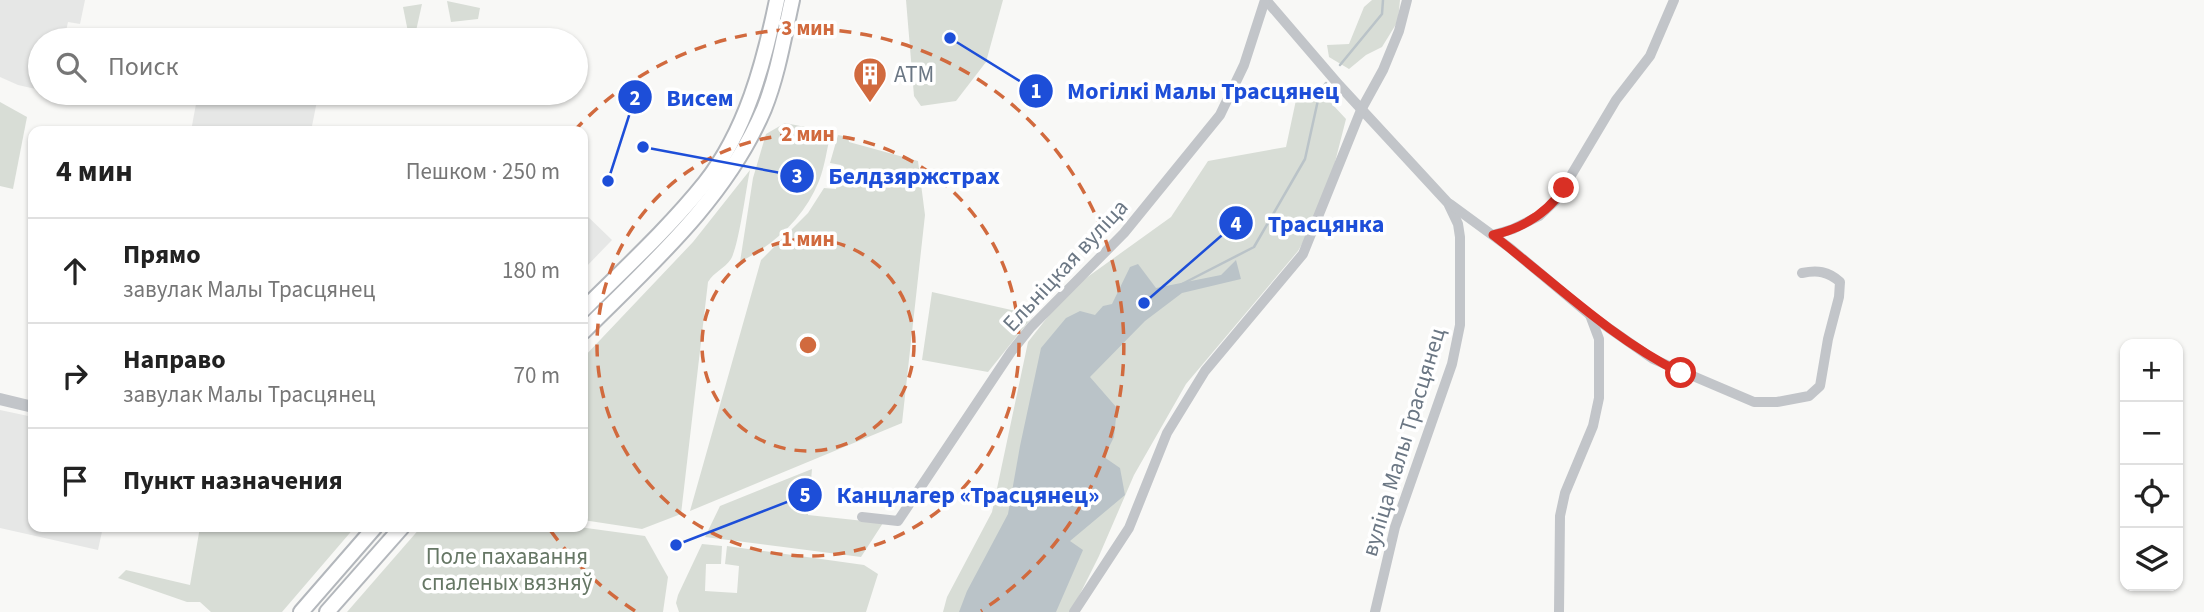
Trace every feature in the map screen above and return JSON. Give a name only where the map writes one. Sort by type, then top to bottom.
[{"type":"main road","points":[[588,305],[643,251],[706,182],[723,154],[758,77],[777,0]]},
{"type":"main road","points":[[588,327],[686,227],[718,188],[735,161],[765,106],[778,64],[792,0]]},
{"type":"main road","points":[[301,612],[371,532]]},
{"type":"main road","points":[[327,612],[398,532]]},
{"type":"street","name":"Ельніцкая вуліца","points":[[1266,0],[1361,110]]},
{"type":"street","name":"Ельніцкая вуліца","points":[[862,517],[898,521],[1031,327],[1124,233],[1220,115],[1244,65],[1266,0]]},
{"type":"street","points":[[1074,612],[1129,528],[1167,433],[1205,371],[1303,254],[1361,110],[1399,31],[1408,0]]},
{"type":"street","points":[[1461,237],[1477,230],[1493,235],[1513,229],[1539,216],[1557,199],[1616,100],[1650,56],[1674,0]]},
{"type":"street","name":"вуліца Малы Трасцянец","points":[[1361,110],[1448,203],[1461,237],[1461,313],[1452,364],[1395,527],[1375,612]]},
{"type":"street","points":[[1448,203],[1493,235],[1590,315],[1653,359],[1754,402],[1777,402],[1809,396],[1820,386],[1840,282],[1832,275],[1819,270],[1801,273]]},
{"type":"street","points":[[1559,612],[1560,516],[1592,426],[1599,398],[1599,339],[1590,315]]},
{"type":"street","points":[[0,399],[28,406]]},
{"type":"shaded area","points":[[0,0],[85,0],[80,24],[68,22],[67,28],[28,28],[28,87],[0,77]]},
{"type":"shaded area","points":[[196,105],[316,105],[312,126],[192,126]]},
{"type":"shaded area","points":[[588,217],[612,240],[588,265]]},
{"type":"shaded area","points":[[1236,260],[1241,279],[1182,293],[1145,321],[1090,377],[1117,408],[1114,437],[1104,457],[1120,468],[1125,495],[1070,541],[1083,550],[1056,612],[959,612],[967,591],[1008,514],[1041,348],[1066,318],[1080,311],[1095,315],[1103,306],[1112,304],[1130,267],[1138,264],[1156,288],[1221,275]]},
{"type":"shaded area","points":[[0,410],[28,416],[28,532],[102,532],[98,550],[0,528]]},
{"type":"green space","points":[[906,0],[1003,0],[986,62],[956,101],[921,106],[914,96]]},
{"type":"green space","points":[[1372,0],[1400,0],[1398,21],[1382,47],[1366,55],[1349,69],[1329,57],[1327,45],[1349,44],[1364,7]]},
{"type":"green space","points":[[447,1],[480,8],[478,19],[451,22]]},
{"type":"green space","points":[[422,4],[417,28],[407,28],[403,7]]},
{"type":"green space","points":[[1320,91],[1346,119],[1334,166],[1314,223],[1298,251],[1186,384],[1134,475],[1071,612],[943,612],[947,597],[992,512],[1028,342],[1068,291],[1171,217],[1208,161],[1286,147],[1296,100]]},
{"type":"green space","points":[[0,102],[27,117],[13,189],[0,186]]},
{"type":"green space","points":[[785,123],[831,132],[821,175],[805,207],[787,229],[740,262],[753,178],[766,134]]},
{"type":"green space","points":[[838,135],[848,137],[849,142],[918,161],[925,215],[902,423],[690,511],[761,260],[808,213],[824,188],[836,189],[841,165],[830,163]]},
{"type":"green space","points":[[750,170],[734,252],[731,259],[708,282],[681,514],[642,529],[588,521],[588,353],[693,242]]},
{"type":"green space","points":[[932,292],[1034,315],[988,372],[922,360]]},
{"type":"green space","points":[[812,469],[808,515],[883,523],[861,557],[705,537],[720,506]]},
{"type":"green space","name":"Поле пахавання спаленых вязняў","points":[[588,528],[645,536],[668,577],[663,612],[347,612],[417,532],[588,532]]},
{"type":"green space","points":[[199,532],[351,532],[282,612],[211,612],[200,602],[187,602],[118,578],[126,570],[190,585]]},
{"type":"green space","points":[[702,544],[722,546],[721,564],[706,564],[705,591],[737,593],[739,566],[725,564],[727,546],[864,565],[878,574],[866,612],[679,612],[676,603],[678,595]]},
{"type":"waterway","points":[[1340,65],[1382,14],[1383,0]]},
{"type":"waterway","points":[[1182,284],[1254,247],[1305,159],[1320,91],[1326,83]]},
{"type":"place","name":"Могілкі Малы Трасцянец","points":[[950,38]]},
{"type":"place","name":"АТМ","points":[[870,104]]},
{"type":"place","name":"Белдзяржстрах","points":[[643,147]]},
{"type":"place","name":"Висем","points":[[608,181]]},
{"type":"place","name":"Трасцянка","points":[[1144,303]]},
{"type":"place","name":"Канцлагер «Трасцянец»","points":[[676,545]]},
{"type":"route","points":[[1564,188],[1557,199],[1539,216],[1493,235],[1590,315],[1653,359],[1681,373]]}]
